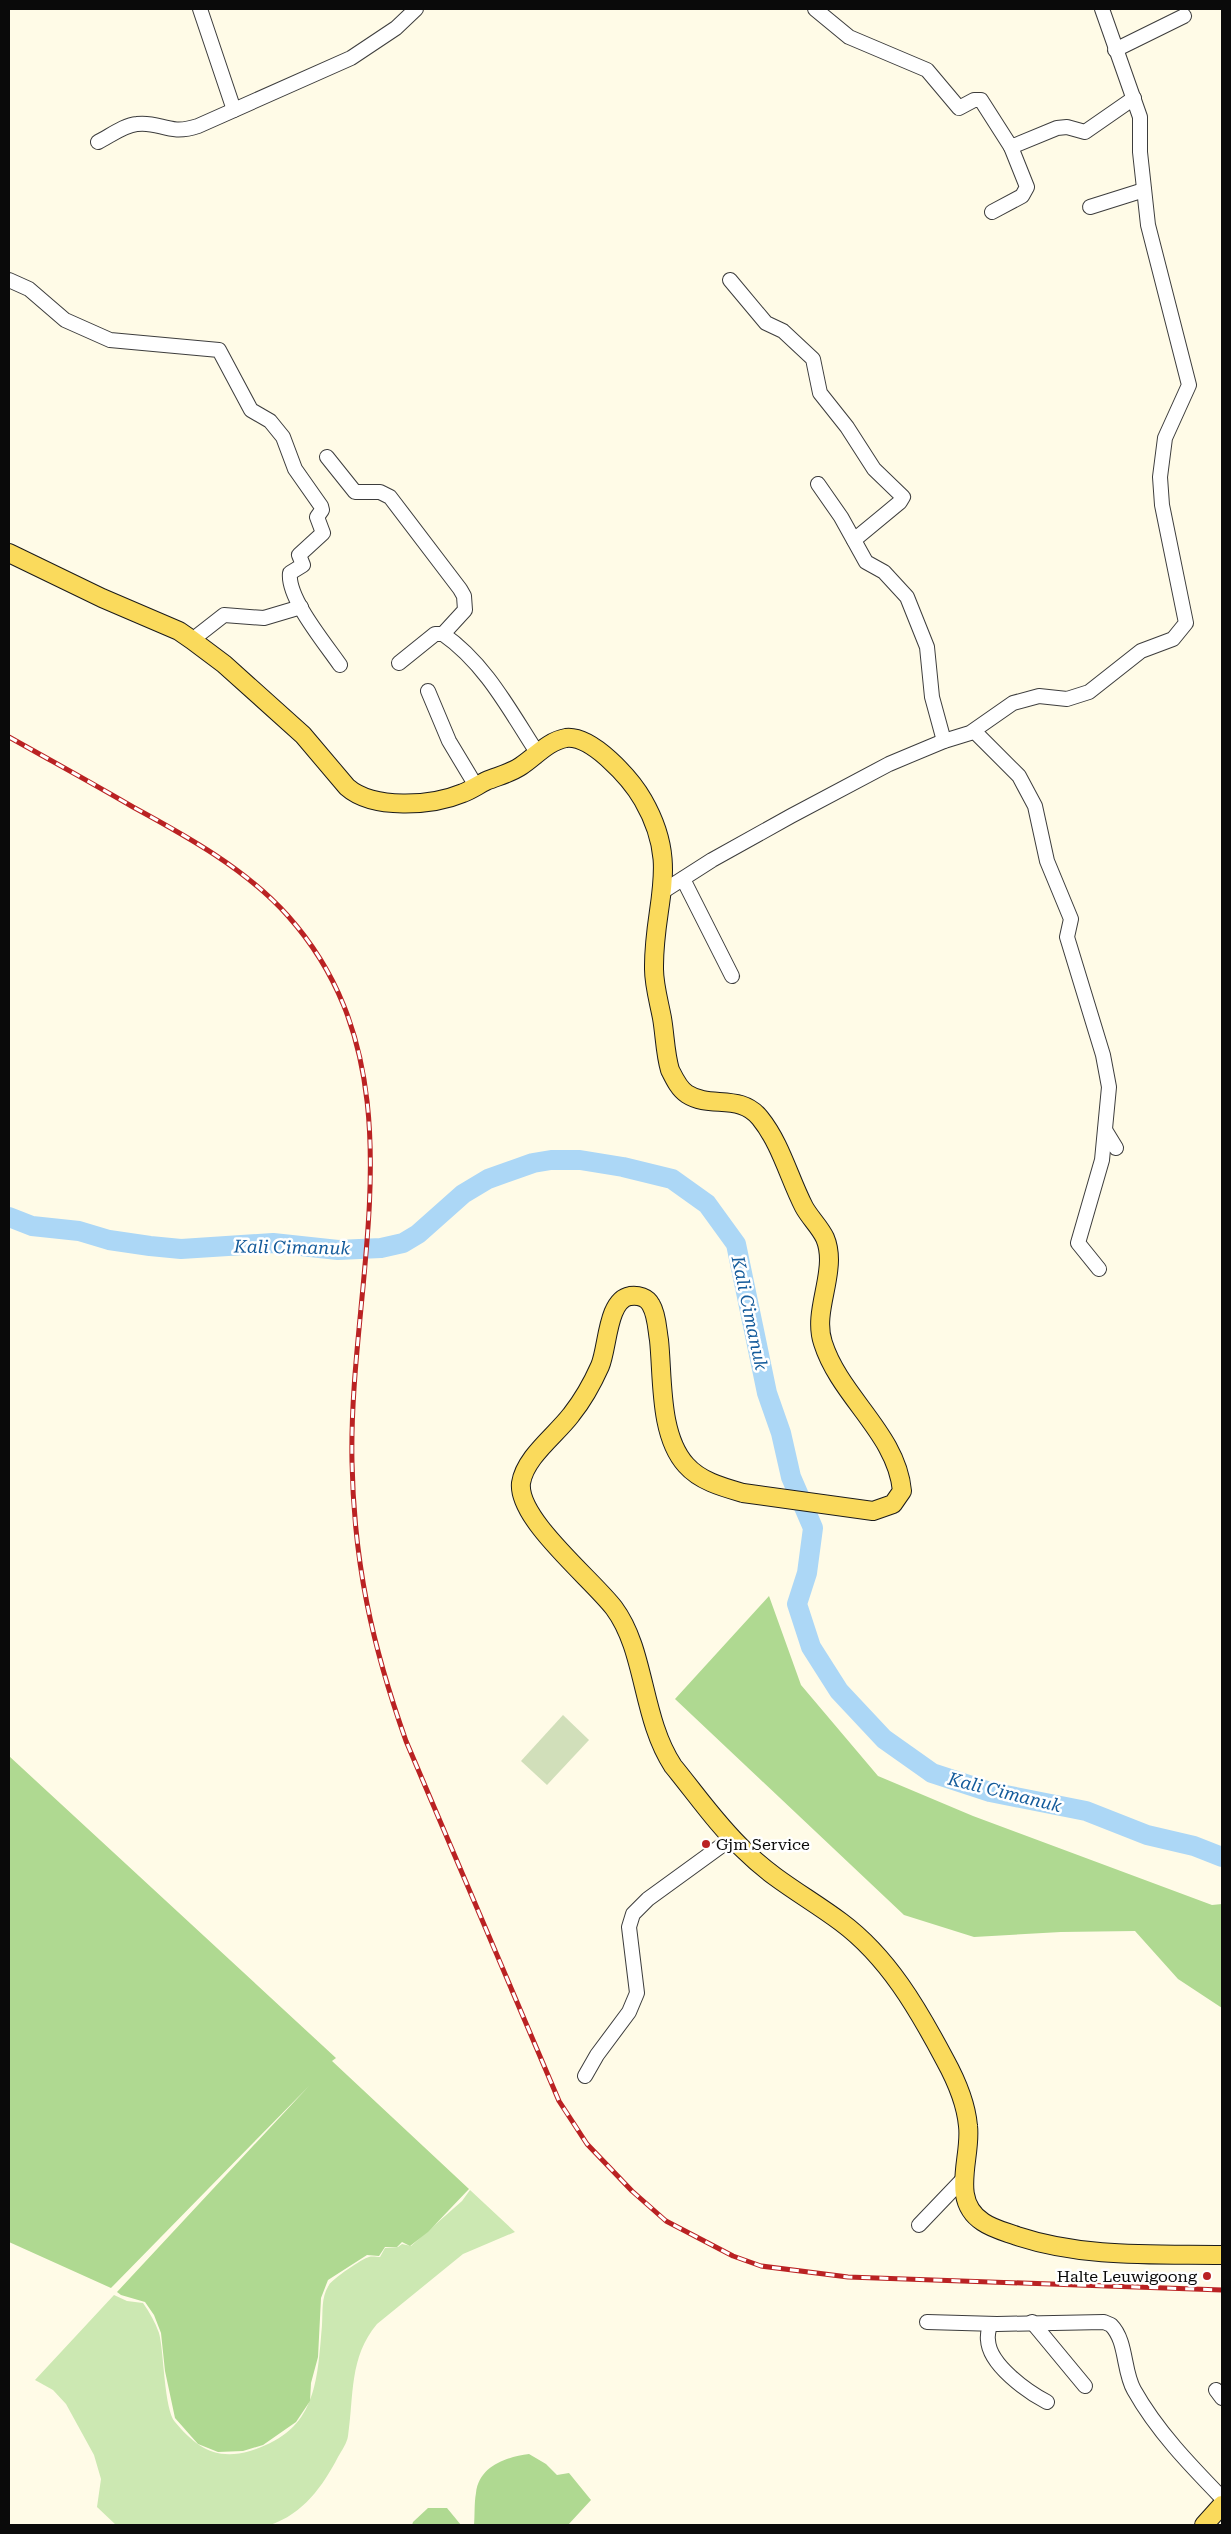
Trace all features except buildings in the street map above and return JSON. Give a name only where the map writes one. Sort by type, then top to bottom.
[{"type":"main road","points":[[9,553],[102,598],[179,631],[224,664],[296,729],[356,794],[368,799],[414,804],[463,793],[520,767],[549,744],[566,738],[577,740],[600,752],[623,774],[642,799],[663,849],[664,872],[654,970],[670,1070],[677,1083],[688,1095],[727,1101],[753,1110],[775,1142],[805,1208],[824,1236],[828,1248],[828,1280],[821,1319],[823,1344],[854,1401],[886,1442],[901,1479],[902,1491],[900,1498],[893,1504],[873,1511],[743,1493],[723,1488],[698,1476],[678,1454],[670,1436],[665,1408],[656,1322],[651,1304],[641,1296],[629,1296],[621,1300],[612,1312],[603,1357],[592,1383],[572,1414],[532,1461],[521,1483],[526,1506],[540,1528],[606,1598],[621,1618],[627,1629],[652,1723],[663,1750],[732,1838],[778,1881],[841,1922],[855,1934],[895,1977],[917,2008],[946,2061],[962,2098],[969,2135],[963,2179],[967,2201],[981,2221],[1032,2241],[1079,2251],[1222,2255]]},
{"type":"main road","points":[[1204,2525],[1222,2505]]},
{"type":"street","points":[[200,9],[234,110]]},
{"type":"street","points":[[98,142],[137,124],[184,131],[351,58],[396,28],[416,9]]},
{"type":"street","points":[[816,9],[849,37],[927,70],[959,108],[974,100],[981,100],[1011,147],[1027,187],[1022,196],[992,212]]},
{"type":"street","points":[[662,892],[799,811],[890,764],[944,741],[974,731],[1013,703],[1039,696],[1067,699],[1089,692],[1141,651],[1173,639],[1186,622],[1162,506],[1160,477],[1164,438],[1189,385],[1148,225],[1140,117],[1102,9]]},
{"type":"street","points":[[1115,50],[1184,16]]},
{"type":"street","points":[[1011,147],[1057,128],[1067,127],[1084,132],[1134,98]]},
{"type":"street","points":[[1090,206],[1144,190]]},
{"type":"street","points":[[9,280],[29,289],[65,320],[110,340],[219,350],[251,410],[270,421],[283,437],[295,469],[321,506],[322,510],[317,517],[323,533],[299,555],[303,565],[290,573],[289,582],[301,607],[340,664]]},
{"type":"street","points":[[730,280],[766,323],[783,331],[811,356],[815,363],[820,393],[847,427],[874,469],[903,497],[900,502],[854,540]]},
{"type":"street","points":[[328,457],[355,492],[380,492],[390,497],[464,596],[465,610],[443,634]]},
{"type":"street","points":[[818,484],[866,562],[884,572],[898,585],[912,608],[927,647],[930,684],[944,741]]},
{"type":"street","points":[[192,640],[224,615],[264,618],[301,607]]},
{"type":"street","points":[[400,663],[435,634],[443,634],[475,661],[490,679],[538,754]]},
{"type":"street","points":[[428,691],[450,741],[476,786]]},
{"type":"street","points":[[974,731],[1019,776],[1035,806],[1047,861],[1070,919],[1067,937],[1103,1055],[1109,1087],[1102,1160],[1078,1243],[1099,1269]]},
{"type":"street","points":[[683,879],[732,976]]},
{"type":"street","points":[[1105,1130],[1116,1148]]},
{"type":"street","points":[[585,2076],[596,2055],[629,2012],[637,1993],[629,1926],[633,1914],[648,1899],[732,1838]]},
{"type":"street","points":[[919,2225],[963,2179]]},
{"type":"street","points":[[927,2322],[990,2324],[1104,2322],[1111,2324],[1121,2345],[1133,2388],[1184,2459],[1222,2498]]},
{"type":"street","points":[[1032,2322],[1085,2386]]},
{"type":"street","points":[[990,2324],[988,2342],[995,2357],[1018,2384],[1047,2402]]},
{"type":"green space","points":[[769,1596],[801,1685],[878,1776],[973,1816],[1212,1905],[1222,1904],[1222,2008],[1178,1979],[1135,1931],[1061,1932],[974,1937],[904,1915],[675,1699]]},
{"type":"green space","points":[[563,1715],[589,1740],[547,1785],[521,1761]]},
{"type":"green space","points":[[9,1756],[336,2058],[332,2061],[469,2189],[428,2232],[410,2246],[402,2242],[397,2247],[385,2247],[379,2256],[367,2255],[328,2280],[321,2298],[318,2357],[311,2383],[310,2401],[296,2422],[263,2445],[243,2451],[218,2452],[198,2444],[175,2418],[165,2371],[161,2333],[154,2315],[145,2302],[117,2292],[309,2086],[111,2288],[9,2242]]},
{"type":"green space","points":[[470,2190],[515,2232],[463,2254],[377,2324],[368,2337],[357,2363],[347,2441],[326,2478],[311,2498],[302,2506],[282,2520],[270,2525],[116,2525],[97,2507],[101,2479],[94,2455],[66,2404],[53,2390],[35,2380],[114,2295],[127,2301],[143,2303],[154,2321],[161,2342],[169,2406],[175,2422],[199,2445],[208,2450],[227,2454],[250,2451],[272,2442],[288,2431],[300,2418],[309,2403],[318,2367],[324,2299],[326,2290],[331,2282],[366,2258],[380,2257],[385,2248],[398,2247],[402,2244],[411,2246],[462,2201]]},
{"type":"green space","points":[[529,2454],[546,2464],[557,2475],[569,2473],[591,2500],[568,2525],[474,2525],[476,2493],[482,2476],[495,2464]]},
{"type":"green space","points":[[428,2508],[447,2508],[461,2525],[412,2525]]},
{"type":"waterway","name":"Kali Cimanuk","points":[[9,1217],[32,1226],[79,1231],[109,1240],[181,1249],[273,1243],[338,1250],[381,1248],[403,1243],[418,1234],[463,1194],[488,1179],[533,1163],[551,1160],[580,1160],[623,1167],[672,1179],[707,1204],[736,1244],[767,1393],[781,1433],[791,1477],[813,1528],[807,1573],[797,1604],[811,1647],[839,1691],[884,1739],[932,1773],[990,1792],[1086,1811],[1147,1835],[1194,1846],[1222,1857]]},
{"type":"railway","points":[[9,737],[175,830],[215,855],[254,883],[288,916],[330,976],[356,1041],[368,1109],[370,1178],[354,1392],[352,1462],[356,1535],[374,1637],[406,1741],[559,2101],[587,2144],[632,2191],[666,2221],[733,2256],[761,2266],[848,2277],[1222,2290]]},
{"type":"place","name":"Gjm Service","points":[[706,1844]]},
{"type":"place","name":"Halte Leuwigoong","points":[[1207,2276]]}]
